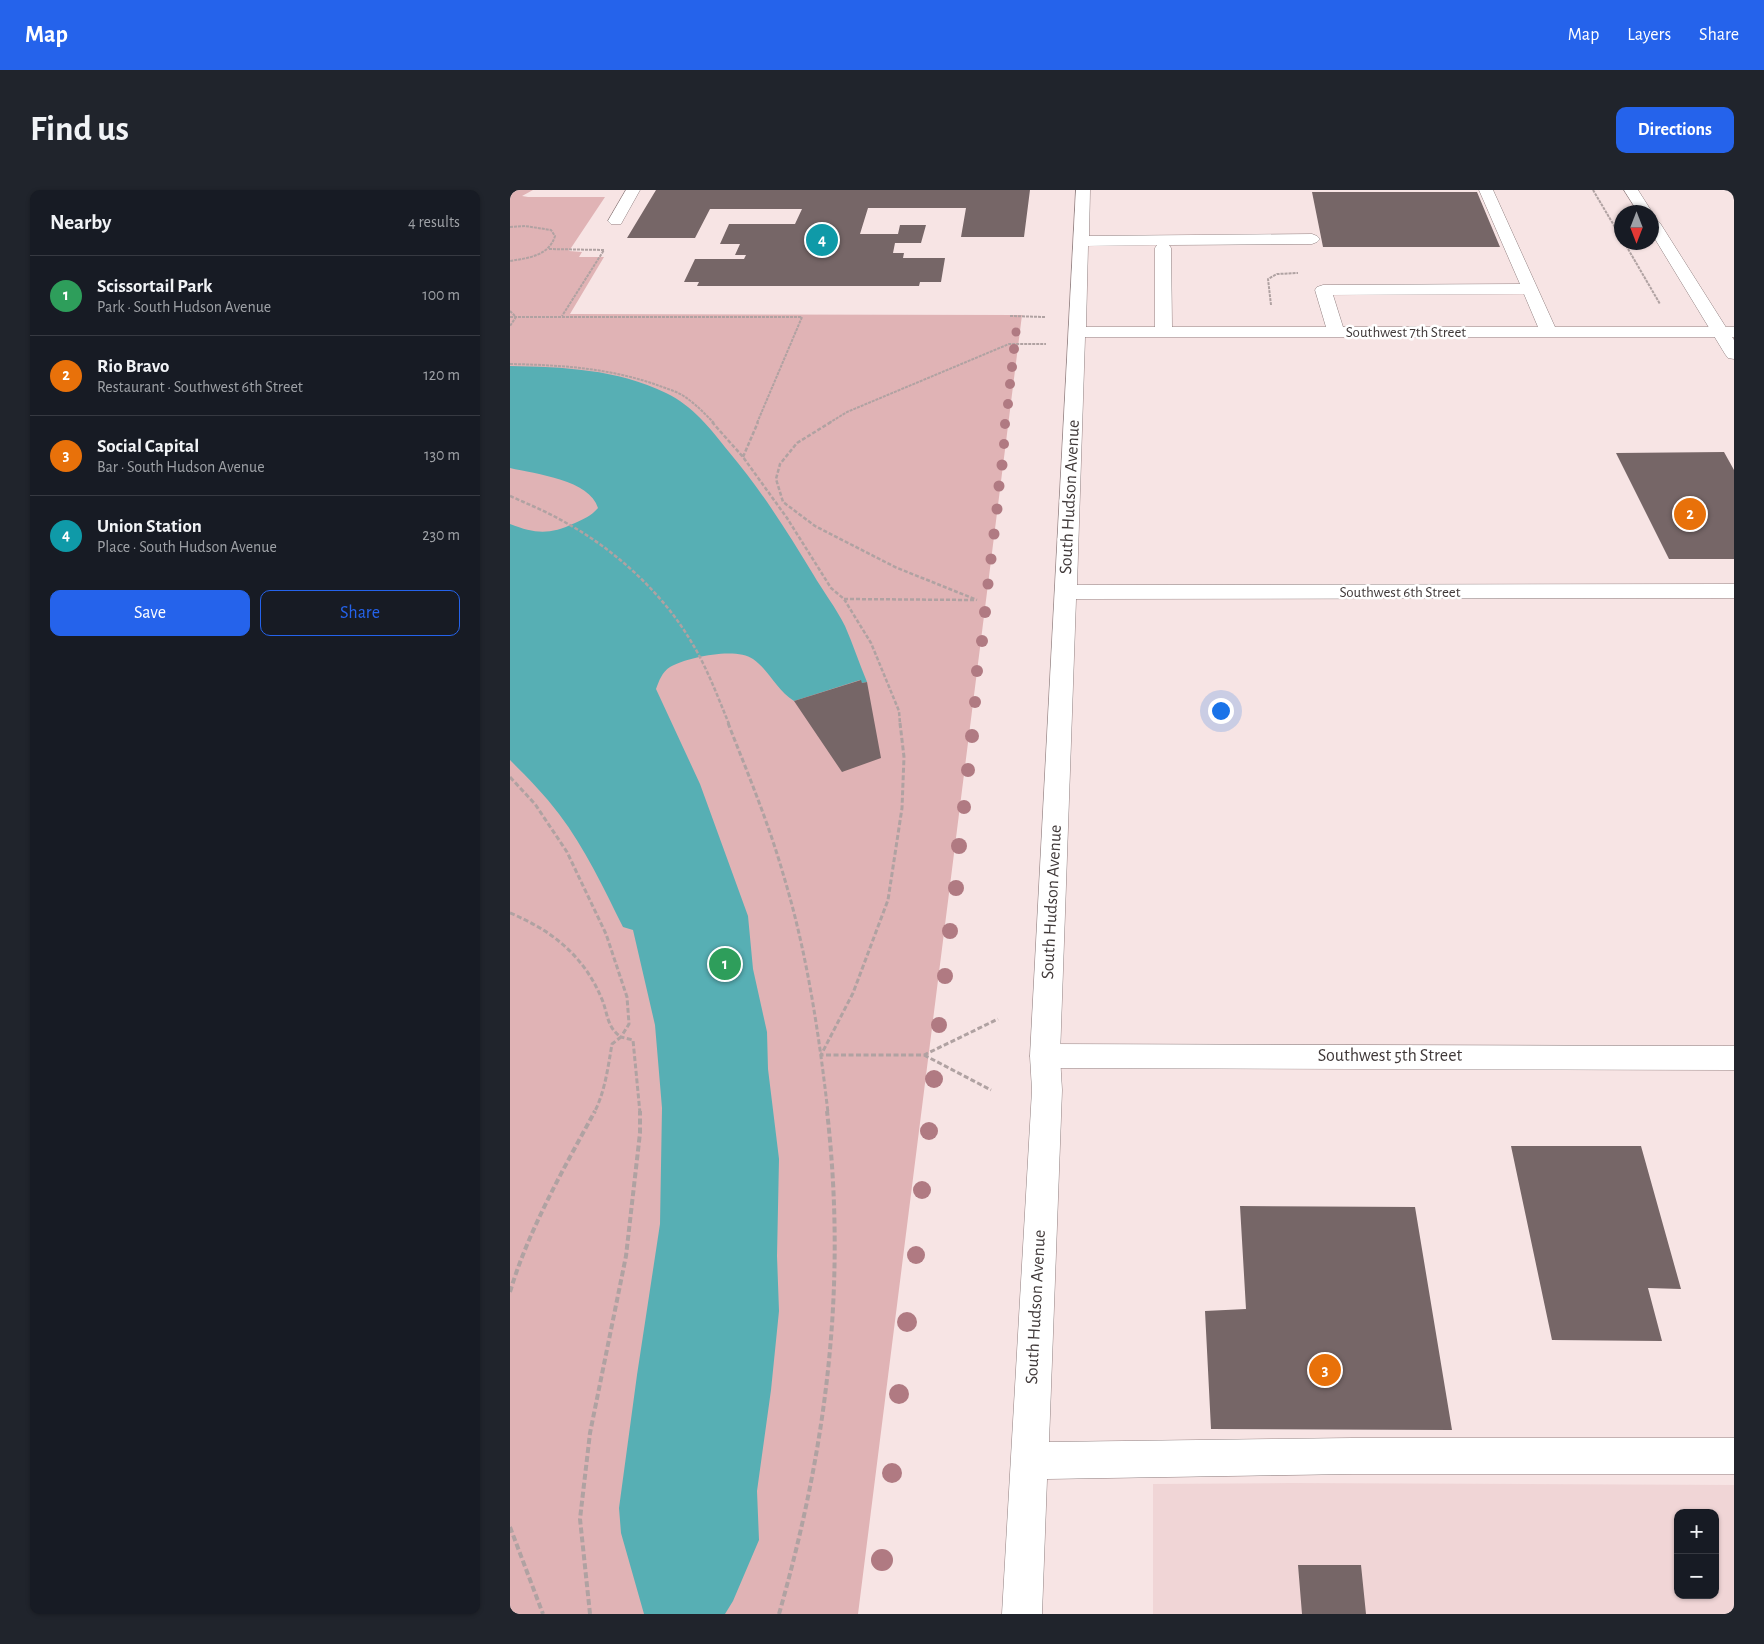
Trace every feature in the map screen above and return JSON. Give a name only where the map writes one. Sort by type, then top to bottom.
[{"type":"street","points":[[616,221],[633,190]]},
{"type":"street","name":"South Hudson Avenue","points":[[1022,1614],[1047,1090],[1045,1056],[1083,190]]},
{"type":"street","points":[[1486,190],[1549,332]]},
{"type":"street","points":[[1631,190],[1641,205]]},
{"type":"street","points":[[1659,233],[1727,332],[1734,354]]},
{"type":"street","points":[[1080,242],[1312,239]]},
{"type":"street","points":[[1163,248],[1164,332]]},
{"type":"street","points":[[1336,332],[1323,290],[1529,289]]},
{"type":"street","name":"Southwest 7th Street","points":[[1077,332],[1727,332]]},
{"type":"street","name":"Southwest 6th Street","points":[[1065,592],[1734,591]]},
{"type":"street","name":"Southwest 5th Street","points":[[1045,1056],[1734,1058]]},
{"type":"street","points":[[1028,1461],[1352,1456],[1734,1456]]},
{"type":"path","points":[[1593,190],[1614,225]]},
{"type":"path","points":[[510,227],[525,226],[551,230],[555,236],[555,243],[549,249],[527,258],[510,261]]},
{"type":"path","points":[[549,249],[604,250],[562,317]]},
{"type":"path","points":[[1628,250],[1662,310]]},
{"type":"path","points":[[510,311],[516,317]]},
{"type":"path","points":[[510,317],[802,316],[743,457]]},
{"type":"path","points":[[1010,316],[1051,318]]},
{"type":"path","points":[[510,326],[516,317]]},
{"type":"path","points":[[844,599],[977,600],[895,567],[815,526],[783,502],[776,479],[780,464],[797,443],[847,412],[1009,344],[1051,344]]},
{"type":"path","points":[[510,364],[563,365],[598,369],[637,378],[681,394],[700,408],[743,457],[776,503],[831,588],[844,599],[871,643],[899,711],[904,757],[902,808],[888,900],[853,993],[821,1055]]},
{"type":"path","points":[[510,496],[551,514],[598,544],[637,575],[683,629],[696,648],[710,678],[751,780],[788,888],[821,1055],[834,1175],[836,1285],[831,1354],[822,1430],[810,1497],[793,1568],[779,1614]]},
{"type":"path","points":[[776,503],[783,502]]},
{"type":"path","points":[[510,777],[535,804],[567,852],[606,934],[621,975],[627,997],[629,1024],[621,1037],[612,1044],[607,1073],[598,1104],[568,1161],[518,1265],[510,1292]]},
{"type":"path","points":[[510,913],[530,920],[554,936],[578,957],[594,979],[611,1030],[621,1037],[633,1040],[640,1104],[640,1133],[626,1256],[590,1433],[580,1519],[590,1614]]},
{"type":"path","points":[[821,1055],[924,1054],[998,1019]]},
{"type":"path","points":[[924,1054],[991,1090]]},
{"type":"path","points":[[510,1527],[543,1614]]},
{"type":"shaded area","points":[[510,190],[533,190],[522,196],[528,197],[605,197],[569,251],[582,252],[579,257],[604,257],[570,314],[1022,315],[858,1614],[510,1614]]},
{"type":"shaded area","points":[[1153,1484],[1734,1485],[1734,1614],[1153,1614]]},
{"type":"water","points":[[510,366],[550,367],[609,374],[647,385],[666,393],[693,411],[741,466],[783,527],[841,619],[867,682],[862,683],[860,680],[794,701],[783,692],[753,659],[745,655],[724,654],[700,657],[670,667],[663,674],[656,689],[700,784],[748,916],[753,969],[767,1032],[768,1069],[779,1159],[777,1256],[779,1311],[771,1390],[757,1491],[759,1540],[733,1601],[725,1614],[644,1614],[621,1533],[619,1508],[660,1224],[662,1108],[655,1025],[633,930],[623,927],[586,855],[559,814],[510,760],[510,524],[527,530],[542,532],[558,530],[581,520],[598,508],[593,498],[585,491],[573,485],[547,476],[510,468]]},
{"type":"building","points":[[656,190],[1030,190],[1024,237],[961,237],[966,208],[868,208],[860,234],[898,234],[900,225],[926,225],[921,243],[895,243],[893,253],[904,253],[903,258],[945,258],[941,282],[920,282],[919,286],[697,286],[699,282],[684,282],[695,259],[744,259],[746,255],[735,255],[740,244],[720,244],[729,224],[795,224],[802,209],[710,209],[695,238],[627,238]]},
{"type":"building","points":[[1312,192],[1477,192],[1500,247],[1323,247]]},
{"type":"building","points":[[1724,452],[1734,470],[1734,559],[1669,559],[1616,453]]},
{"type":"building","points":[[861,680],[862,683],[867,682],[881,758],[842,772],[794,701]]},
{"type":"building","points":[[1511,1146],[1641,1146],[1681,1289],[1648,1288],[1662,1341],[1552,1340]]},
{"type":"building","points":[[1240,1206],[1415,1207],[1452,1430],[1211,1429],[1205,1311],[1246,1309]]},
{"type":"building","points":[[1298,1565],[1361,1565],[1366,1614],[1302,1614]]},
{"type":"place","name":"Union Station","points":[[822,240]]},
{"type":"place","name":"Rio Bravo","points":[[1690,514]]},
{"type":"place","name":"Scissortail Park","points":[[725,964]]},
{"type":"place","name":"Social Capital","points":[[1325,1370]]}]
